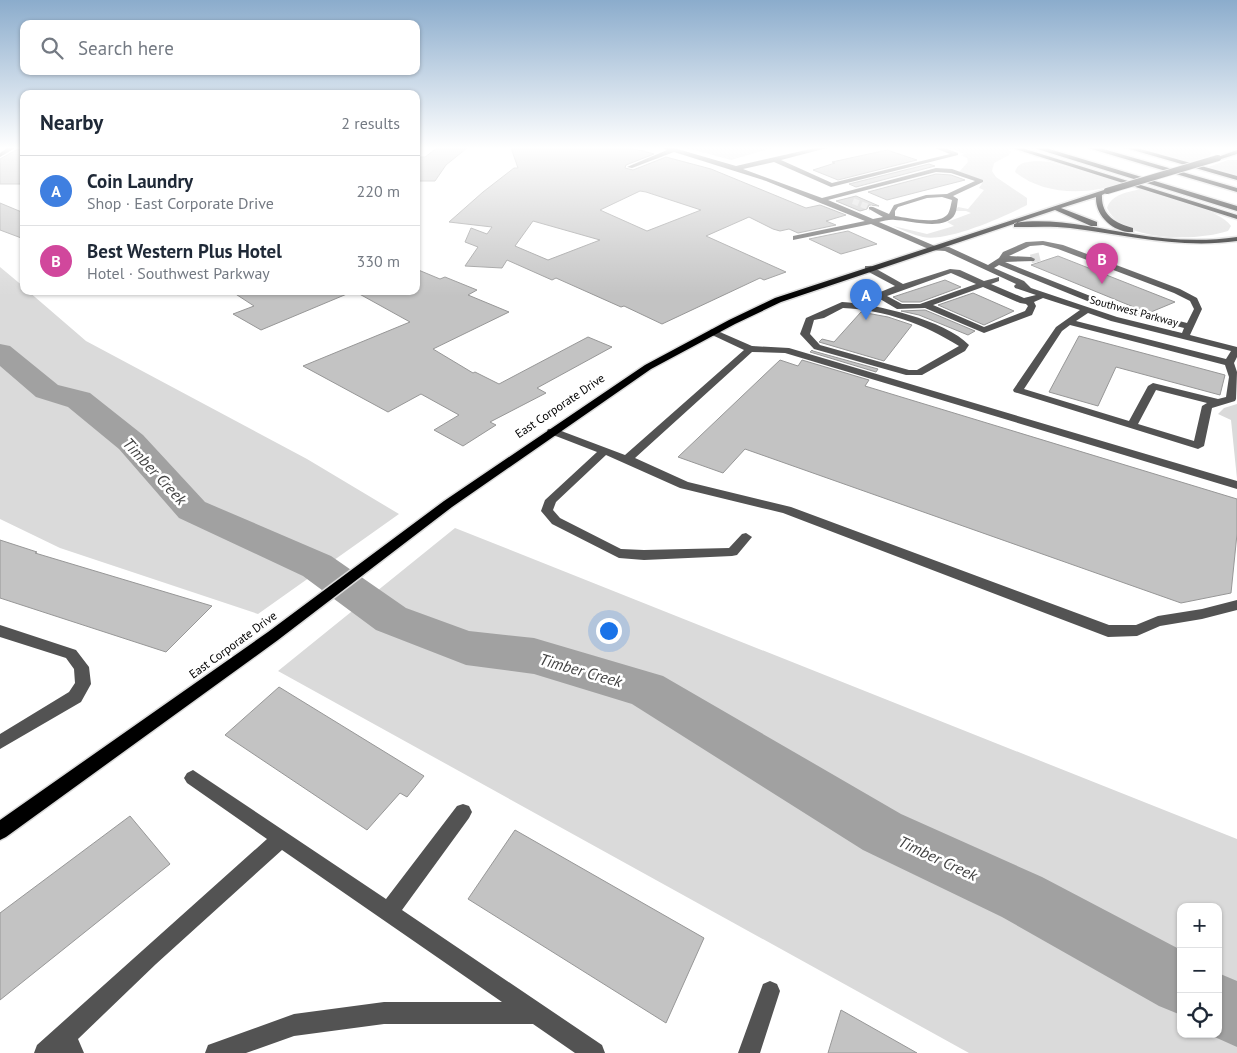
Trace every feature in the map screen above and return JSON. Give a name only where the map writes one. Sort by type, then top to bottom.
[{"type":"highway","points":[[1198,197],[1237,209]]},
{"type":"main road","name":"East Corporate Drive","points":[[0,831],[273,636],[448,504],[648,367],[778,300],[868,268],[1087,197]]},
{"type":"main road","points":[[1099,197],[1099,210],[1105,218],[1126,229],[1140,233],[1175,239],[1204,240],[1231,235],[1237,231]]},
{"type":"main road","points":[[1175,197],[1237,217]]},
{"type":"main road","points":[[1197,204],[1222,216],[1237,226]]},
{"type":"main road","points":[[1055,208],[1096,224],[1137,236]]},
{"type":"main road","points":[[1004,225],[1059,225],[1196,243],[1237,239]]},
{"type":"street","points":[[814,197],[934,248]]},
{"type":"street","points":[[822,200],[836,197]]},
{"type":"street","points":[[846,197],[855,200]]},
{"type":"street","points":[[890,217],[896,206],[926,197]]},
{"type":"street","points":[[861,207],[890,217],[912,221],[935,222],[948,218],[955,203],[953,197]]},
{"type":"street","points":[[873,208],[890,217]]},
{"type":"street","points":[[796,238],[890,217]]},
{"type":"street","points":[[988,268],[1001,260],[1006,254],[1029,244],[1060,247],[1177,291],[1194,300],[1198,308],[1185,336]]},
{"type":"street","points":[[1039,244],[1046,253]]},
{"type":"street","name":"Southwest Parkway","points":[[934,248],[946,249],[1021,283],[1027,288]]},
{"type":"street","name":"Southwest Parkway","points":[[934,248],[935,252],[996,279],[1027,288],[1086,310],[1236,350]]},
{"type":"street","points":[[1001,260],[1031,259]]},
{"type":"street","points":[[1001,260],[1105,306],[1190,327]]},
{"type":"street","points":[[868,268],[902,286]]},
{"type":"street","points":[[996,279],[984,283],[926,305],[900,307],[883,297],[882,293],[950,271],[958,272],[984,283],[1023,301],[1029,301],[1042,295]]},
{"type":"street","points":[[926,305],[984,330],[1029,313],[1032,306],[1029,301]]},
{"type":"street","points":[[842,305],[854,305],[930,325],[964,345],[962,349],[919,373],[909,373],[817,347],[805,334],[810,318],[821,316],[842,305]]},
{"type":"street","points":[[1086,310],[1058,329],[1018,390],[1198,446],[1206,406],[1231,399],[1234,377],[1228,363]]},
{"type":"street","points":[[1069,322],[1228,363]]},
{"type":"street","points":[[713,332],[750,349],[786,350],[1237,485]]},
{"type":"street","points":[[628,459],[750,349]]},
{"type":"street","points":[[1228,363],[1236,350]]},
{"type":"street","points":[[1132,425],[1153,386],[1163,387],[1218,403]]},
{"type":"street","points":[[552,432],[628,459],[684,485],[787,510],[1108,631],[1137,630],[1158,621],[1237,606]]},
{"type":"street","points":[[604,451],[551,500],[547,510],[556,521],[619,553],[644,556],[732,552],[746,537]]},
{"type":"street","points":[[0,631],[71,654],[81,667],[83,684],[75,697],[0,742]]},
{"type":"street","points":[[193,778],[594,1053]]},
{"type":"street","points":[[388,912],[462,812]]},
{"type":"street","points":[[45,1053],[69,1045],[148,957],[281,839]]},
{"type":"street","points":[[749,1053],[770,991]]},
{"type":"street","points":[[216,1053],[294,1025],[384,1013],[535,1013]]},
{"type":"shaded area","points":[[978,197],[1027,198],[1027,205],[1005,216],[947,236],[923,237],[893,226],[927,234],[954,226],[947,222],[971,213],[955,211],[958,207],[968,209]]},
{"type":"shaded area","points":[[1116,197],[1168,197],[1203,208],[1225,220],[1231,226],[1228,231],[1198,237],[1162,236],[1144,233],[1128,228],[1116,219],[1107,208]]},
{"type":"shaded area","points":[[0,267],[20,284],[20,295],[33,295],[86,341],[307,459],[399,514],[258,614],[60,548],[0,519]]},
{"type":"shaded area","points":[[1237,404],[1237,479],[1231,420],[1218,414],[1224,408]]},
{"type":"shaded area","points":[[455,528],[1237,839],[1237,1053],[969,1053],[278,671]]},
{"type":"building","points":[[477,197],[627,197],[600,210],[647,231],[701,210],[662,197],[780,197],[806,208],[820,205],[846,215],[826,221],[836,225],[798,233],[789,229],[780,231],[773,229],[749,217],[706,236],[786,272],[764,280],[760,278],[662,324],[624,306],[621,307],[556,278],[552,280],[507,260],[502,268],[465,266],[478,247],[465,242],[471,228],[487,234],[492,227],[449,222]],"holes":[[[533,221],[600,240],[548,260],[515,246]]]},
{"type":"building","points":[[859,197],[879,206],[869,205],[867,209],[860,211],[836,201]]},
{"type":"building","points":[[880,197],[898,197],[887,200]]},
{"type":"building","points":[[0,203],[20,211],[20,238],[0,230]]},
{"type":"building","points":[[848,231],[877,244],[841,254],[809,239]]},
{"type":"building","points":[[1058,256],[1175,302],[1151,312],[1136,308],[1031,265]]},
{"type":"building","points":[[420,271],[440,279],[445,277],[477,290],[468,295],[509,312],[433,349],[473,373],[475,372],[499,384],[588,337],[612,347],[537,388],[546,393],[490,422],[496,425],[463,446],[434,430],[459,415],[421,394],[388,412],[303,366],[410,322],[361,295],[420,295]]},
{"type":"building","points":[[945,280],[961,287],[920,302],[902,302],[893,297]]},
{"type":"building","points":[[973,293],[1014,311],[984,325],[938,305]]},
{"type":"building","points":[[237,295],[344,295],[261,330],[233,314],[254,306]]},
{"type":"building","points":[[925,310],[975,331],[968,335],[919,315],[901,311]]},
{"type":"building","points":[[861,312],[888,317],[912,325],[884,361],[819,342],[822,339],[834,342]]},
{"type":"building","points":[[1079,336],[1225,375],[1220,395],[1116,367],[1098,406],[1049,392]]},
{"type":"building","points":[[812,350],[878,369],[876,372],[810,352]]},
{"type":"building","points":[[780,360],[798,366],[802,360],[869,380],[865,386],[1237,499],[1237,534],[1231,593],[1181,603],[745,449],[723,473],[678,457]]},
{"type":"building","points":[[0,540],[37,552],[35,553],[212,606],[166,652],[0,598]]},
{"type":"building","points":[[279,687],[424,776],[407,797],[400,793],[367,830],[225,735]]},
{"type":"building","points":[[130,816],[170,864],[0,1000],[0,913]]},
{"type":"building","points":[[515,830],[704,938],[666,1023],[468,899]]},
{"type":"building","points":[[841,1010],[917,1053],[828,1053]]},
{"type":"waterway","name":"Timber Creek","points":[[0,352],[47,391],[79,400],[131,442],[192,510],[317,566],[391,619],[466,648],[534,656],[647,689],[882,832],[1022,897],[1177,982]]},
{"type":"waterway","name":"Timber Creek","points":[[1222,1007],[1237,1015]]},
{"type":"tunnel","points":[[853,201],[871,208]]},
{"type":"tunnel","points":[[1031,259],[1043,256]]},
{"type":"place","name":"Best Western Plus Hotel","points":[[1102,284]]},
{"type":"place","name":"Coin Laundry","points":[[866,320]]}]
